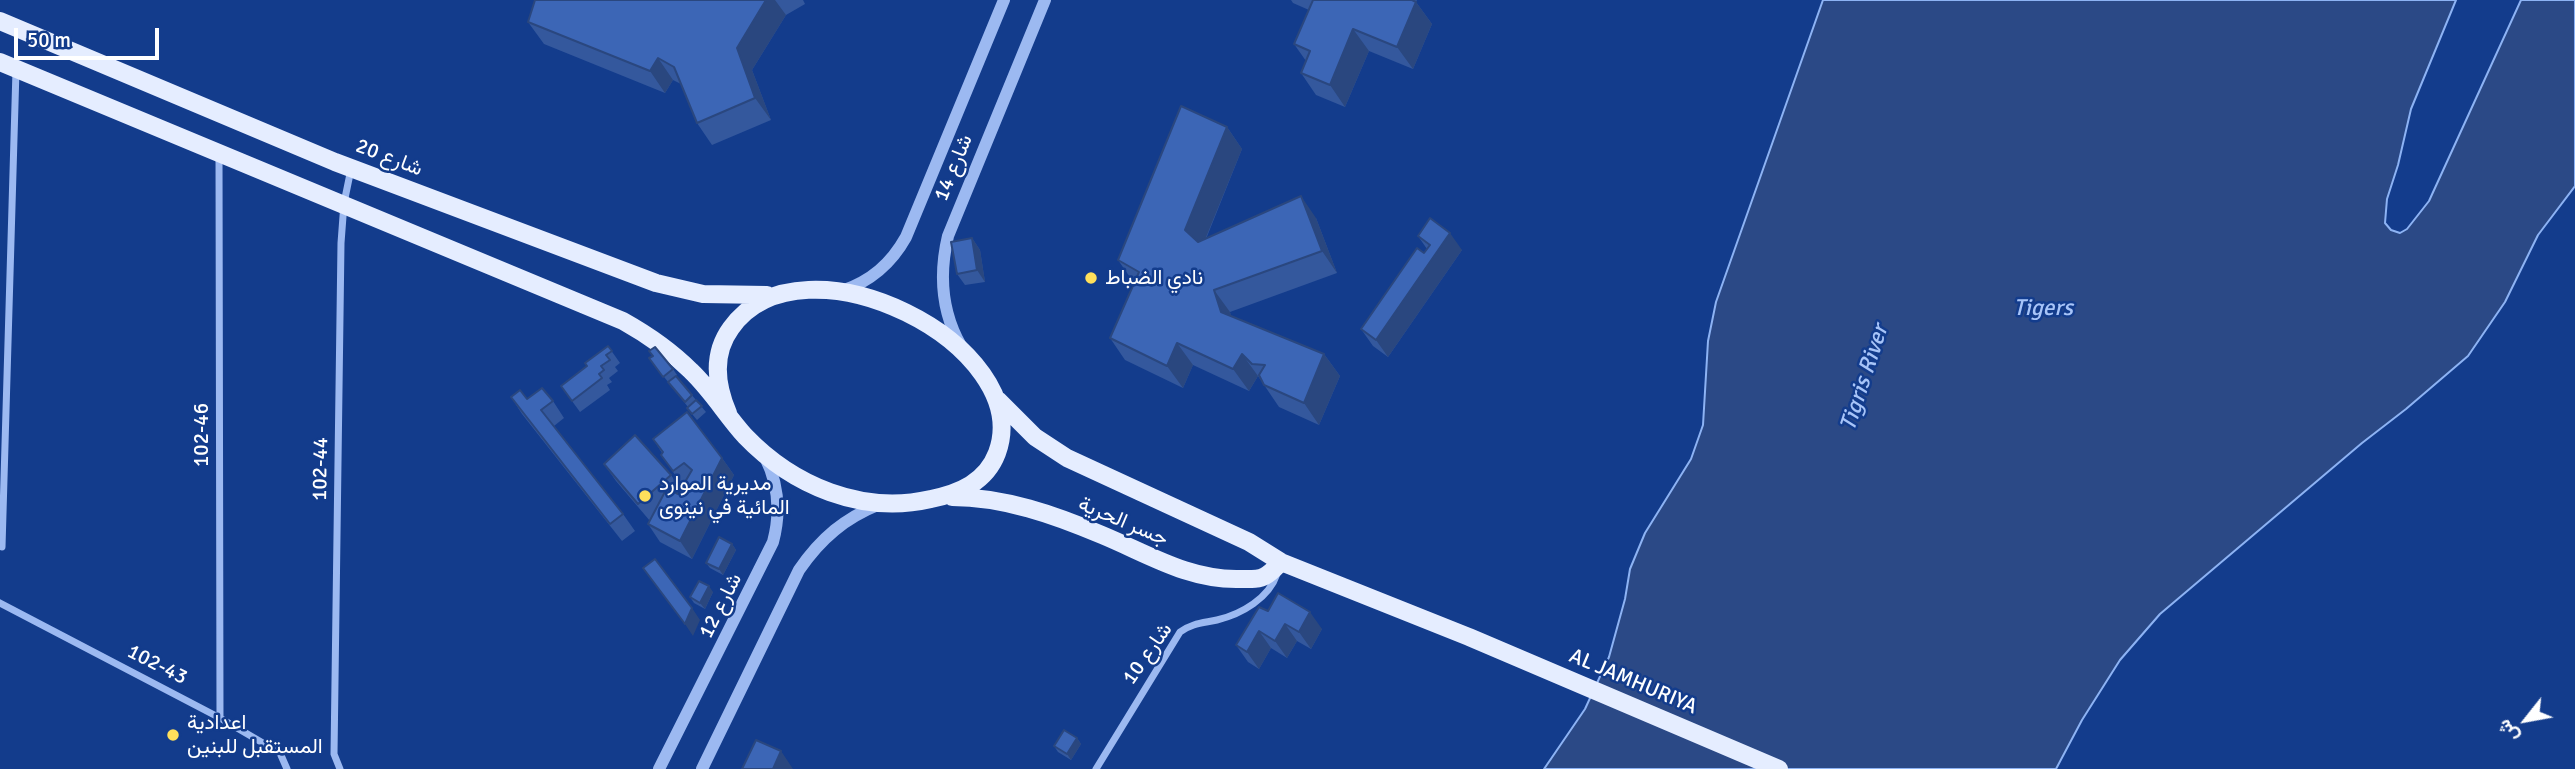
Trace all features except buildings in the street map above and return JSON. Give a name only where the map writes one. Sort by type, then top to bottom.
[{"type":"main road","name":"شارع 20","points":[[0,21],[351,168],[656,283],[703,294],[774,294]]},
{"type":"main road","points":[[8,66],[344,203],[623,321],[670,352],[691,370],[743,434],[763,453],[807,483],[857,500],[883,503],[913,502],[958,493],[985,473],[1000,444],[1002,427],[994,394],[966,355],[924,321],[871,298],[841,291],[806,290],[774,294],[755,303],[739,316],[727,333],[717,373],[720,394],[728,413]]},
{"type":"main road","name":"جسر الحرية","points":[[994,394],[1035,437],[1067,458],[1249,542],[1282,562],[1469,638]]},
{"type":"main road","name":"جسر الحرية","points":[[942,497],[982,499],[1030,509],[1102,535],[1170,566],[1206,577],[1226,580],[1264,577],[1282,562]]},
{"type":"main road","name":"AL JAMHURIYA","points":[[1469,638],[1779,769]]},
{"type":"street","name":"شارع 14","points":[[841,291],[880,271],[903,243],[1004,0]]},
{"type":"street","name":"شارع 14","points":[[966,355],[956,337],[944,298],[942,277],[946,246],[962,197],[1045,0]]},
{"type":"street","points":[[2,547],[8,66]]},
{"type":"street","name":"102-46","points":[[219,153],[220,718]]},
{"type":"street","name":"102-44","points":[[340,769],[334,754],[344,203],[351,168]]},
{"type":"street","name":"شارع 12","points":[[659,769],[773,542],[777,527],[778,497],[763,453]]},
{"type":"street","points":[[702,769],[799,570],[815,548],[834,529],[849,518],[883,503]]},
{"type":"street","name":"شارع 10","points":[[1096,769],[1176,638],[1192,625],[1219,620],[1249,607],[1273,585],[1282,562]]},
{"type":"street","name":"102-43","points":[[0,603],[220,718],[280,753],[287,769]]},
{"type":"water","name":"Tigers","points":[[1823,0],[2456,0],[2411,109],[2387,199],[2385,223],[2391,230],[2400,233],[2407,229],[2429,201],[2521,0],[2575,0],[2575,186],[2538,235],[2505,302],[2468,356],[2160,614],[2120,660],[2082,720],[2056,769],[1544,769],[1585,709],[1609,657],[1625,599],[1630,569],[1645,533],[1691,459],[1703,425],[1708,341],[1716,302]]},
{"type":"place","name":"نادي الضباط","points":[[1091,278]]},
{"type":"place","name":"مديرية الموارد المائية في نينوى","points":[[645,496]]},
{"type":"place","name":"اعدادية المستقبل للبنين","points":[[173,735]]},
{"type":"water label","name":"Tigris River","points":[[1865,378]]}]
